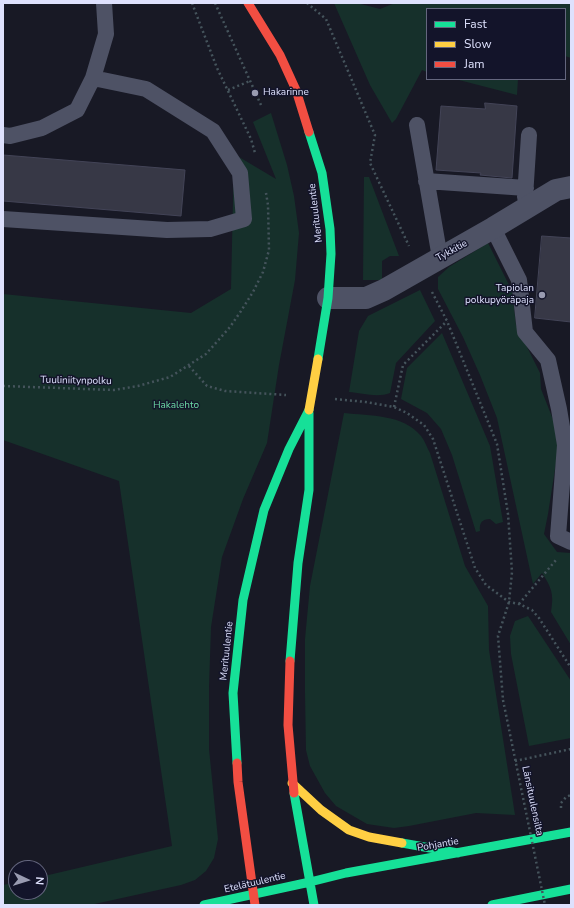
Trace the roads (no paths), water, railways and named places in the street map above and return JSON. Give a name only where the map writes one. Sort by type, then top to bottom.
[{"type":"main road","name":"Merituulentie","points":[[248,3],[280,55],[296,90],[322,173],[330,229],[331,254],[328,298],[309,410],[309,490],[298,563],[290,651],[288,726],[292,783],[314,905]]},
{"type":"main road","name":"Merituulentie","points":[[256,3],[262,24]]},
{"type":"main road","name":"Merituulentie","points":[[254,905],[238,782],[233,693],[243,600],[264,510],[289,449],[309,410]]},
{"type":"main road","points":[[292,783],[321,810],[349,830],[370,837],[458,853]]},
{"type":"main road","name":"Pohjantie","points":[[310,882],[346,873],[571,832]]},
{"type":"main road","name":"Etelätuulentie","points":[[204,905],[310,882]]},
{"type":"main road","points":[[492,905],[571,889]]},
{"type":"street","name":"Tykkitie","points":[[328,298],[366,298],[384,290],[493,228],[525,198],[571,187]]},
{"type":"lane","points":[[3,135],[10,136],[42,128],[77,110],[93,78],[106,34],[104,3]]},
{"type":"lane","points":[[3,219],[167,230],[210,229],[244,219],[240,172],[213,131],[146,89],[93,78]]},
{"type":"lane","points":[[417,125],[440,258]]},
{"type":"lane","points":[[426,181],[525,198],[529,135]]},
{"type":"lane","points":[[493,228],[519,280],[525,332],[548,360],[565,445],[558,536],[571,542]]},
{"type":"place","name":"Hakarinne","points":[[255,93]]},
{"type":"place","name":"Tapiolan polkupyöräpaja","points":[[542,295]]},
{"type":"park label","name":"Hakalehto","points":[[176,406]]}]
